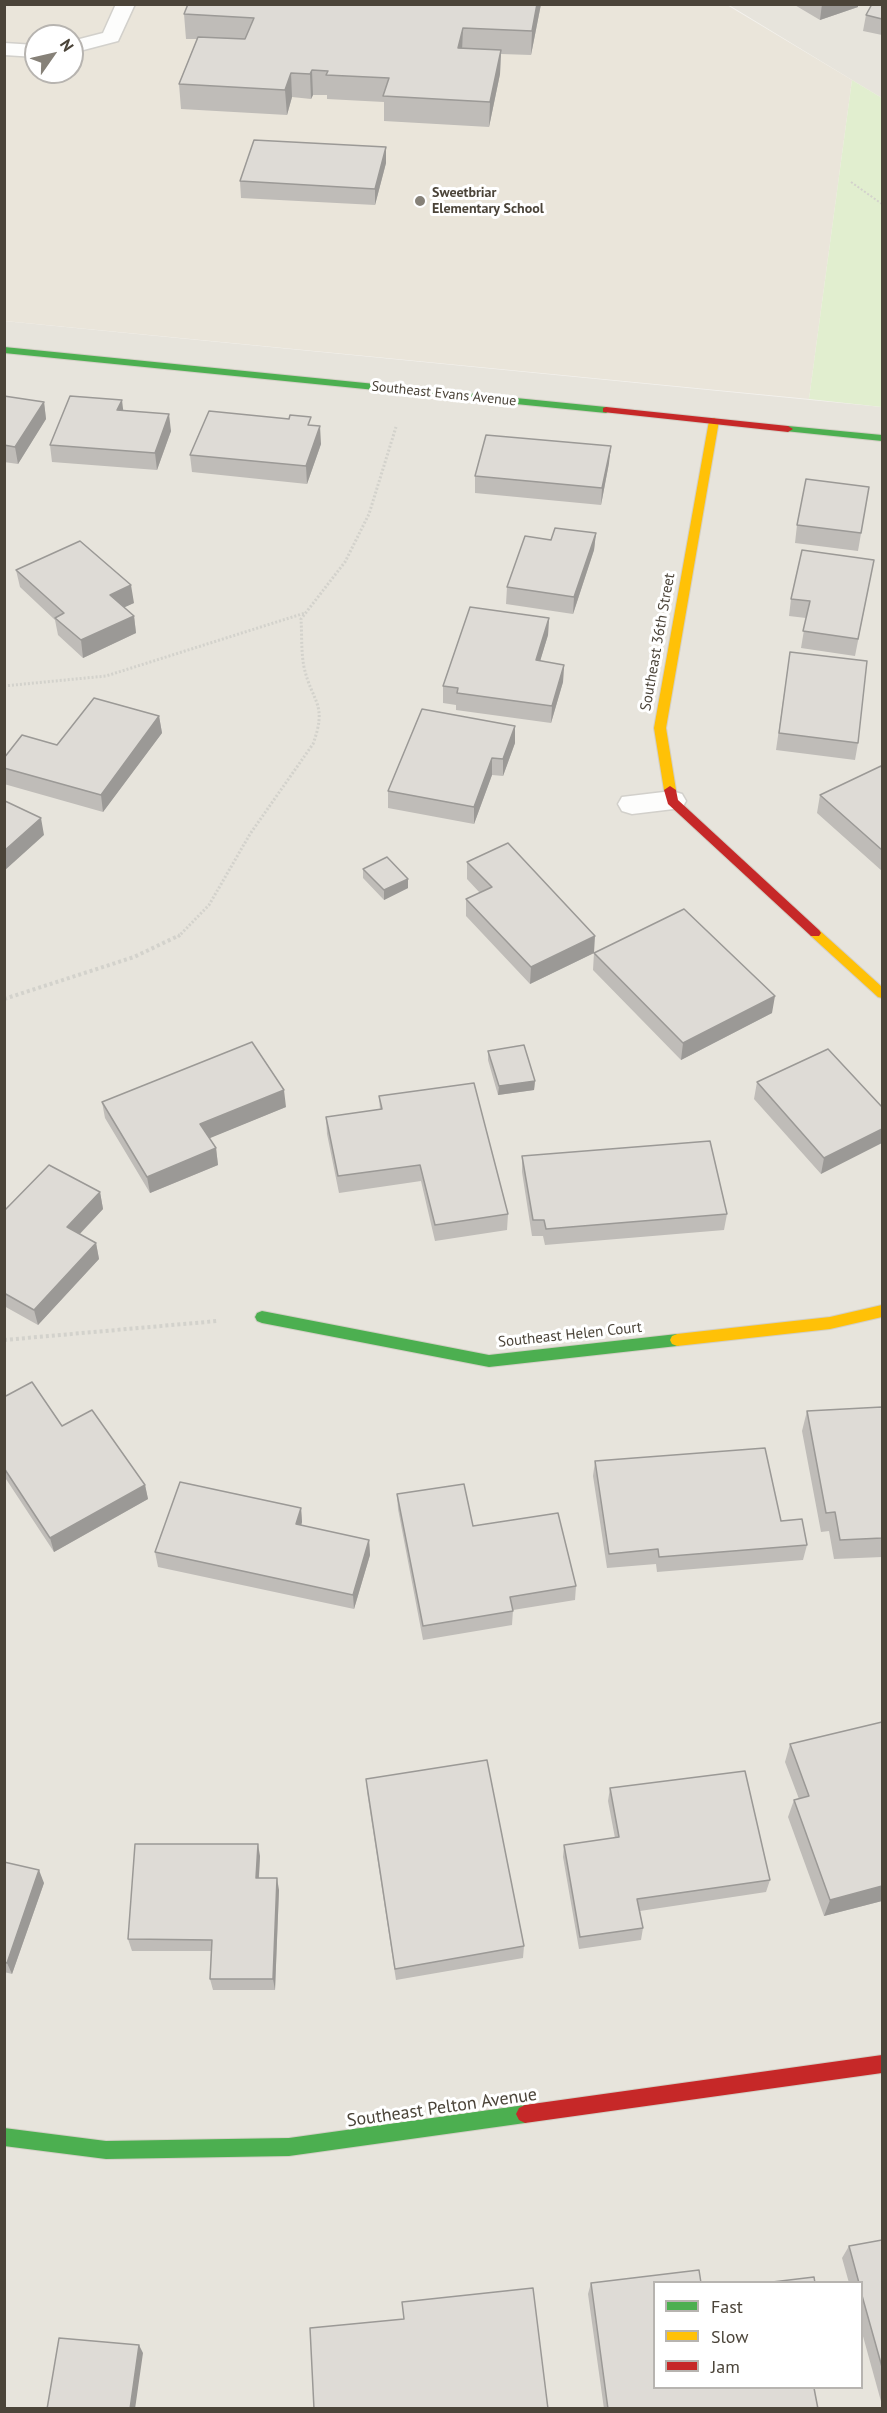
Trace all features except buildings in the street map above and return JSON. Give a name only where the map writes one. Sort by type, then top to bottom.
[{"type":"street","points":[[84,44],[111,37],[126,4]]},
{"type":"street","points":[[4,49],[24,50]]},
{"type":"street","name":"Southeast Evans Avenue","points":[[4,350],[882,438]]},
{"type":"street","name":"Southeast 36th Street","points":[[672,801],[660,728],[714,421]]},
{"type":"street","points":[[632,804],[672,801],[882,994]]},
{"type":"street","name":"Southeast Helen Court","points":[[262,1317],[489,1361],[830,1323],[882,1311]]},
{"type":"street","name":"Southeast Pelton Avenue","points":[[4,2137],[106,2150],[289,2148],[882,2064]]},
{"type":"path","points":[[851,182],[882,204]]},
{"type":"path","points":[[4,999],[114,965],[150,951],[179,936],[198,917],[218,891],[249,836],[313,744],[319,727],[320,705],[304,667],[301,619],[345,562],[369,514],[408,391]]},
{"type":"path","points":[[4,686],[106,676],[305,613]]},
{"type":"path","points":[[4,1340],[262,1317]]},
{"type":"shaded area","name":"Sweetbriar Elementary School","points":[[4,5],[727,5],[852,80],[809,399],[5,321]]},
{"type":"shaded area","points":[[729,5],[882,5],[882,98],[852,80]]},
{"type":"shaded area","points":[[4,321],[882,407],[882,2408],[5,2408]]},
{"type":"green space","points":[[852,80],[882,98],[882,407],[809,399]]},
{"type":"traffic: fast","points":[[4,350],[606,410]]},
{"type":"traffic: fast","points":[[788,429],[882,438]]},
{"type":"traffic: fast","points":[[262,1317],[489,1361],[677,1340]]},
{"type":"traffic: fast","points":[[4,2137],[106,2150],[289,2147],[525,2114]]},
{"type":"traffic: slow","points":[[670,790],[660,728],[714,421]]},
{"type":"traffic: slow","points":[[815,933],[882,994]]},
{"type":"traffic: slow","points":[[677,1340],[830,1323],[882,1311]]},
{"type":"traffic: jam","points":[[606,410],[788,429]]},
{"type":"traffic: jam","points":[[670,790],[672,801],[815,933]]},
{"type":"traffic: jam","points":[[525,2114],[882,2064]]},
{"type":"place","name":"Sweetbriar Elementary School","points":[[420,201]]}]
